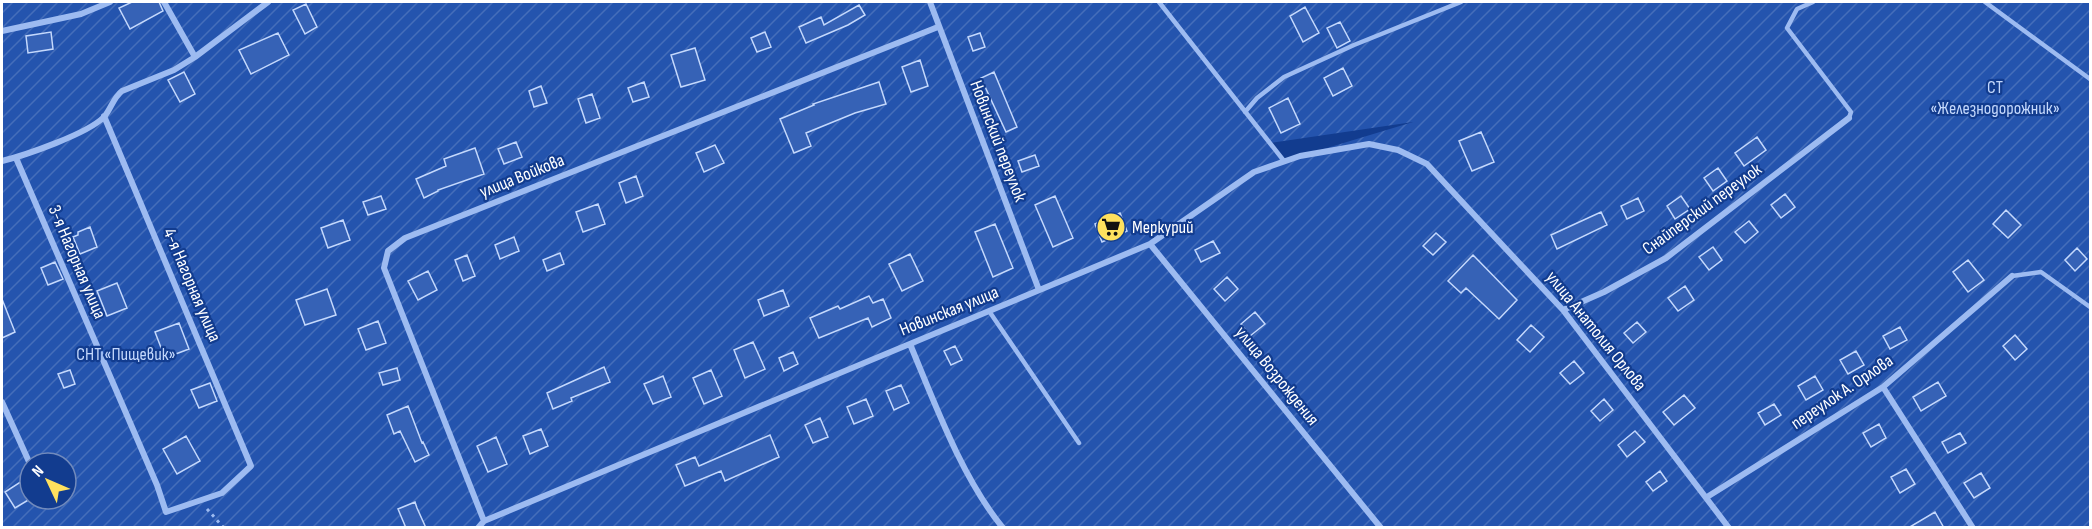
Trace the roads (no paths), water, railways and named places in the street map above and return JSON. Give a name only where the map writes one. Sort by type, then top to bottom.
[{"type":"street","points":[[2,31],[81,14],[110,2]]},
{"type":"street","points":[[164,2],[195,57]]},
{"type":"street","points":[[2,161],[88,129],[104,116],[122,90],[174,70],[268,2]]},
{"type":"street","name":"Новинский переулок","points":[[930,2],[1039,291]]},
{"type":"street","name":"улица Войкова","points":[[484,521],[384,268],[388,250],[405,238],[938,27]]},
{"type":"street","name":"4-я Нагорная улица","points":[[104,116],[251,466],[222,493],[199,501]]},
{"type":"street","name":"Снайперский переулок","points":[[1563,310],[1604,292],[1666,258],[1849,118]]},
{"type":"street","name":"Новинская улица","points":[[478,528],[484,521],[1150,244],[1254,172],[1300,156],[1370,144],[1398,150],[1427,164]]},
{"type":"street","name":"3-я Нагорная улица","points":[[15,158],[157,485],[166,512],[199,501]]},
{"type":"street","name":"улица Анатолия Орлова","points":[[1427,164],[1563,310],[1729,528]]},
{"type":"street","name":"улица Возрождения","points":[[1150,244],[1381,528]]},
{"type":"street","name":"переулок А. Орлова","points":[[1707,497],[1883,387],[2012,276]]},
{"type":"street","points":[[910,344],[944,426],[987,508],[1003,528]]},
{"type":"street","points":[[1883,387],[1973,528]]},
{"type":"street","points":[[2,402],[24,451]]},
{"type":"lane","points":[[1158,2],[1284,161]]},
{"type":"lane","points":[[1245,112],[1257,98],[1284,77],[1354,45],[1461,2]]},
{"type":"lane","points":[[1813,2],[1797,9],[1787,28],[1851,112],[1849,118]]},
{"type":"lane","points":[[1985,2],[2091,79]]},
{"type":"lane","points":[[2012,276],[2042,272],[2091,307]]},
{"type":"lane","points":[[989,311],[1079,443]]},
{"type":"place","name":"Меркурий","points":[[1111,227]]},
{"type":"park label","name":"СТ «Железнодорожник»","points":[[1995,97]]},
{"type":"park label","name":"СНТ «Пищевик»","points":[[126,354]]}]
